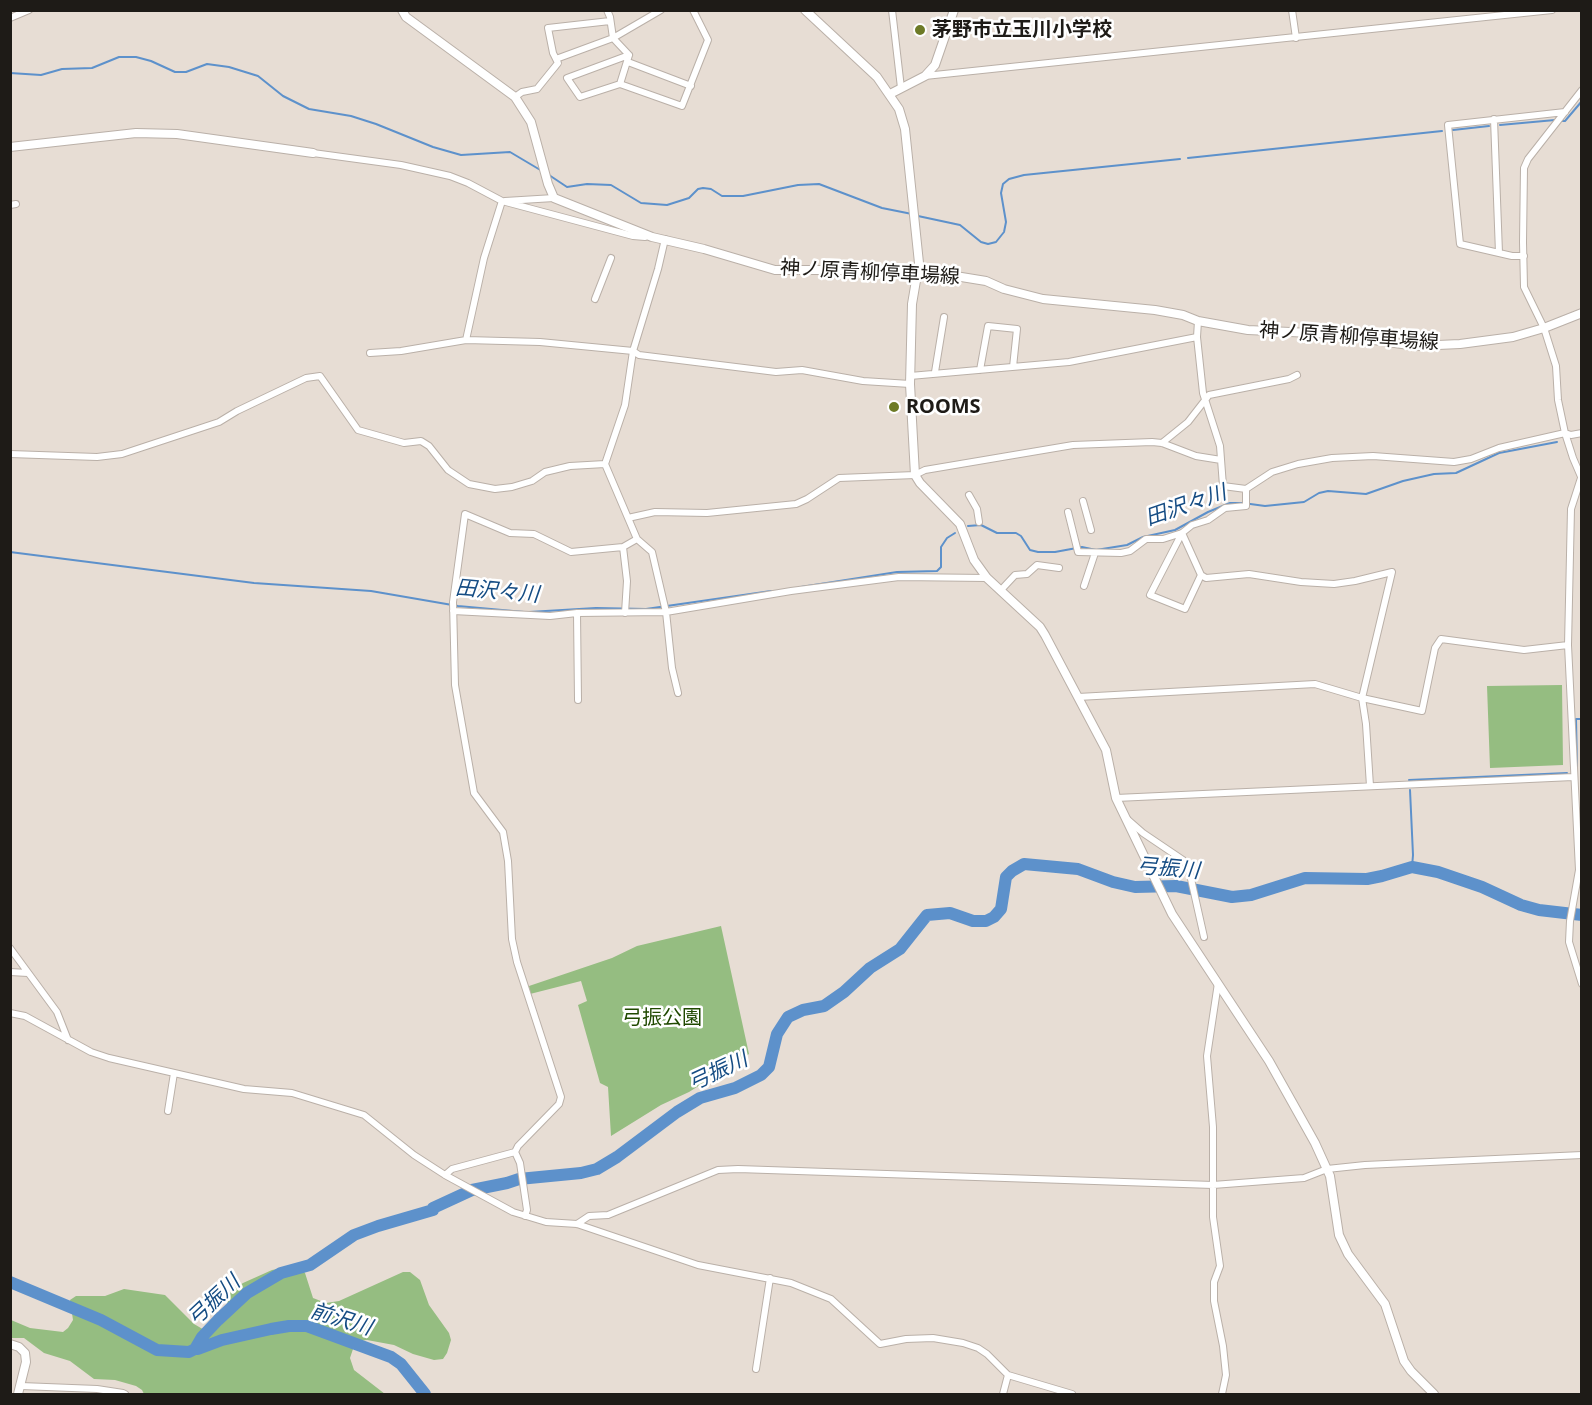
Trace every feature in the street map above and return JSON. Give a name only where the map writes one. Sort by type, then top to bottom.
[{"type":"street","points":[[10,18],[29,10]]},
{"type":"street","points":[[402,10],[406,16],[515,97],[531,122],[554,198],[502,201]]},
{"type":"street","points":[[607,10],[613,38],[628,59],[691,86]]},
{"type":"street","points":[[556,59],[613,38],[661,10]]},
{"type":"street","points":[[628,59],[567,78],[580,97],[620,84],[682,106],[708,40],[693,10]]},
{"type":"street","points":[[806,10],[877,77],[899,109],[905,129],[919,272],[912,304],[910,380],[915,475],[960,524],[974,560],[987,578],[1040,627],[1106,750],[1116,798],[1172,914],[1269,1061],[1327,1168],[1339,1234],[1348,1254],[1385,1304],[1404,1361],[1434,1395]]},
{"type":"street","points":[[892,10],[901,88]]},
{"type":"street","points":[[926,76],[935,66],[954,10]]},
{"type":"street","points":[[1292,10],[1296,38]]},
{"type":"street","points":[[890,94],[926,76],[1552,10]]},
{"type":"street","points":[[515,97],[522,92],[537,89],[558,63],[553,53],[548,27],[610,21]]},
{"type":"street","points":[[620,84],[628,59]]},
{"type":"street","points":[[1581,90],[1528,159],[1524,168],[1524,287],[1544,328],[1556,366],[1558,400],[1565,433],[1581,478],[1572,509],[1568,645],[1573,777],[1579,799],[1579,870],[1570,921],[1569,942],[1581,984]]},
{"type":"street","points":[[1524,256],[1460,244],[1448,125],[1565,112]]},
{"type":"street","points":[[1494,119],[1499,253]]},
{"type":"street","points":[[10,147],[146,133],[236,141],[400,165],[450,176],[502,201],[633,236],[652,237]]},
{"type":"street","name":"神ノ原青柳停車場線","points":[[554,198],[652,237],[775,270],[919,272],[986,281],[1004,289],[1043,299],[1155,310],[1248,330],[1311,332],[1416,346],[1513,337],[1544,328],[1581,313]]},
{"type":"street","points":[[466,340],[484,258],[502,201]]},
{"type":"street","points":[[665,239],[633,351],[625,405],[605,464],[637,539],[652,552],[666,612],[672,669],[678,693]]},
{"type":"street","points":[[595,299],[610,258]]},
{"type":"street","points":[[935,372],[944,317]]},
{"type":"street","points":[[1198,321],[1197,337],[1205,400],[1220,446],[1224,486],[1246,489],[1272,472],[1309,462],[1355,456],[1454,462],[1471,459],[1499,448],[1565,433],[1572,435],[1581,433]]},
{"type":"street","points":[[980,370],[988,326],[1017,329],[1013,367]]},
{"type":"street","points":[[370,353],[401,351],[466,340],[540,342],[633,351],[639,355],[776,372],[802,370],[863,381],[910,380],[935,372],[1069,362],[1197,337]]},
{"type":"street","points":[[1162,443],[1188,422],[1209,394],[1288,379],[1297,375]]},
{"type":"street","points":[[10,454],[97,457],[122,454],[219,422],[306,378],[320,376],[358,430],[404,443],[421,441],[429,446],[448,470],[469,484],[495,489],[512,487],[532,481],[545,472],[570,466],[605,464]]},
{"type":"street","points":[[628,518],[655,512],[707,513],[796,504],[839,478],[915,475],[925,470],[1073,445],[1162,443],[1196,456],[1221,460]]},
{"type":"street","points":[[1068,512],[1078,552],[1121,553],[1130,551],[1146,539],[1163,539],[1182,533],[1192,525],[1208,520],[1225,508],[1246,506],[1246,489]]},
{"type":"street","points":[[969,495],[977,509],[979,522]]},
{"type":"street","points":[[1083,501],[1091,530]]},
{"type":"street","points":[[445,1175],[452,1169],[515,1152],[518,1146],[559,1104],[561,1097],[517,962],[512,939],[510,885],[503,832],[474,793],[455,685],[453,608],[465,514],[510,533],[534,534],[572,552],[623,547],[637,539]]},
{"type":"street","points":[[1182,533],[1201,575],[1206,578],[1249,574],[1301,582],[1334,584],[1392,572],[1362,698],[1370,786]]},
{"type":"street","points":[[1182,533],[1150,595],[1185,609],[1201,575]]},
{"type":"street","points":[[623,547],[627,581],[625,612]]},
{"type":"street","points":[[1084,586],[1095,553]]},
{"type":"street","points":[[1001,590],[1015,575],[1028,574],[1037,565],[1059,568]]},
{"type":"street","points":[[453,608],[550,616],[577,613],[666,612],[791,591],[898,577],[987,578]]},
{"type":"street","points":[[577,613],[579,700]]},
{"type":"street","points":[[1078,697],[1315,684],[1362,698],[1422,711],[1436,648],[1441,639],[1524,650],[1568,645]]},
{"type":"street","points":[[1116,798],[1573,777]]},
{"type":"street","points":[[1125,817],[1143,833],[1184,860],[1190,870],[1204,937]]},
{"type":"street","points":[[10,948],[57,1012],[69,1041]]},
{"type":"street","points":[[10,972],[28,973]]},
{"type":"street","points":[[1218,983],[1207,1056],[1213,1127],[1213,1217],[1220,1266],[1214,1282],[1214,1301],[1226,1375],[1222,1395]]},
{"type":"street","points":[[10,1013],[26,1016],[69,1041],[109,1058],[244,1089],[292,1093],[364,1115],[414,1155],[445,1175],[525,1216],[546,1222],[577,1224],[698,1265],[791,1283],[831,1299],[880,1344],[906,1339],[933,1338],[963,1343],[987,1354],[1008,1375],[1072,1395]]},
{"type":"street","points":[[168,1111],[174,1073]]},
{"type":"street","points":[[515,1152],[520,1163],[527,1210],[525,1216]]},
{"type":"street","points":[[577,1224],[589,1216],[608,1215],[718,1170],[1213,1185],[1304,1178],[1327,1168],[1581,1155]]},
{"type":"street","points":[[756,1369],[770,1278]]},
{"type":"street","points":[[10,1344],[19,1347],[25,1353],[26,1370],[20,1390],[97,1389],[123,1392],[125,1395]]},
{"type":"street","points":[[1003,1395],[1008,1375]]},
{"type":"green space","points":[[1562,685],[1563,765],[1490,768],[1487,686]]},
{"type":"green space","name":"弓振公園","points":[[721,926],[749,1054],[689,1092],[661,1105],[611,1136],[608,1087],[600,1083],[578,1005],[587,1001],[581,981],[530,994],[529,986],[612,958],[637,946]]},
{"type":"green space","points":[[293,1266],[305,1273],[313,1298],[326,1303],[339,1301],[403,1272],[410,1272],[420,1280],[429,1305],[449,1333],[451,1340],[447,1353],[443,1359],[434,1360],[394,1345],[367,1340],[359,1341],[354,1346],[350,1358],[354,1370],[385,1394],[144,1394],[136,1386],[115,1380],[94,1379],[70,1361],[44,1353],[24,1338],[11,1338],[11,1320],[30,1328],[63,1332],[73,1320],[70,1300],[76,1296],[105,1296],[124,1289],[165,1295],[194,1324],[212,1332],[218,1328],[225,1316],[228,1297],[232,1290],[272,1270]]},
{"type":"waterway","points":[[10,73],[41,75],[62,69],[92,68],[119,57],[136,57],[151,61],[175,72],[186,72],[207,64],[229,67],[258,76],[283,96],[309,109],[351,116],[433,147],[461,155],[510,152],[542,171]]},
{"type":"waterway","points":[[1561,121],[1565,121],[1582,101]]},
{"type":"waterway","points":[[1500,125],[1555,120]]},
{"type":"waterway","points":[[1453,130],[1489,126]]},
{"type":"waterway","points":[[1188,158],[1442,131]]},
{"type":"waterway","points":[[918,216],[960,225],[981,242],[988,244],[996,242],[1004,232],[1006,222],[1001,193],[1003,184],[1009,179],[1024,175],[1180,159]]},
{"type":"waterway","points":[[549,175],[567,187],[587,184],[611,185],[641,203],[667,205],[689,198],[698,189],[703,188],[711,189],[722,196],[743,196],[798,185],[819,184],[882,208],[912,214]]},
{"type":"waterway","name":"田沢々川","points":[[968,526],[981,525],[997,533],[1016,533],[1021,536],[1030,550],[1038,552],[1055,552],[1082,547],[1096,550],[1127,545],[1143,537],[1175,530],[1230,503],[1265,506],[1304,502],[1319,493],[1328,491],[1366,494],[1403,481],[1434,474],[1456,473],[1499,453],[1557,442]]},
{"type":"waterway","name":"田沢々川","points":[[801,587],[897,572],[937,571],[941,567],[941,547],[947,538],[955,533]]},
{"type":"waterway","name":"田沢々川","points":[[10,552],[254,583],[371,591],[458,606],[524,612]]},
{"type":"waterway","name":"田沢々川","points":[[529,612],[596,608],[646,609],[771,591]]},
{"type":"waterway","points":[[1577,768],[1576,719],[1582,719]]},
{"type":"waterway","points":[[1410,781],[1567,773]]},
{"type":"waterway","points":[[1410,790],[1412,867]]},
{"type":"waterway","name":"弓振川","points":[[10,1282],[101,1320],[157,1350],[189,1352],[195,1349],[202,1337],[247,1293],[281,1273],[310,1265],[354,1235],[433,1210],[472,1190],[519,1179],[581,1173],[597,1169],[700,1098],[735,1088],[761,1075],[769,1067],[777,1034],[788,1017],[803,1010],[824,1006],[844,992],[870,968],[900,949],[927,915],[950,913],[973,921],[986,921],[994,917],[1001,909],[1006,877],[1024,864],[1078,869],[1113,882],[1135,887],[1176,886],[1232,897],[1251,895],[1305,878],[1367,879],[1412,867],[1438,872],[1482,887],[1521,905],[1539,910],[1582,915]]},
{"type":"waterway","name":"前沢川","points":[[195,1349],[222,1340],[271,1329],[307,1326],[391,1357],[401,1364],[425,1394]]},
{"type":"place","name":"茅野市立玉川小学校","points":[[920,30]]},
{"type":"place","name":"ROOMS","points":[[894,407]]}]
